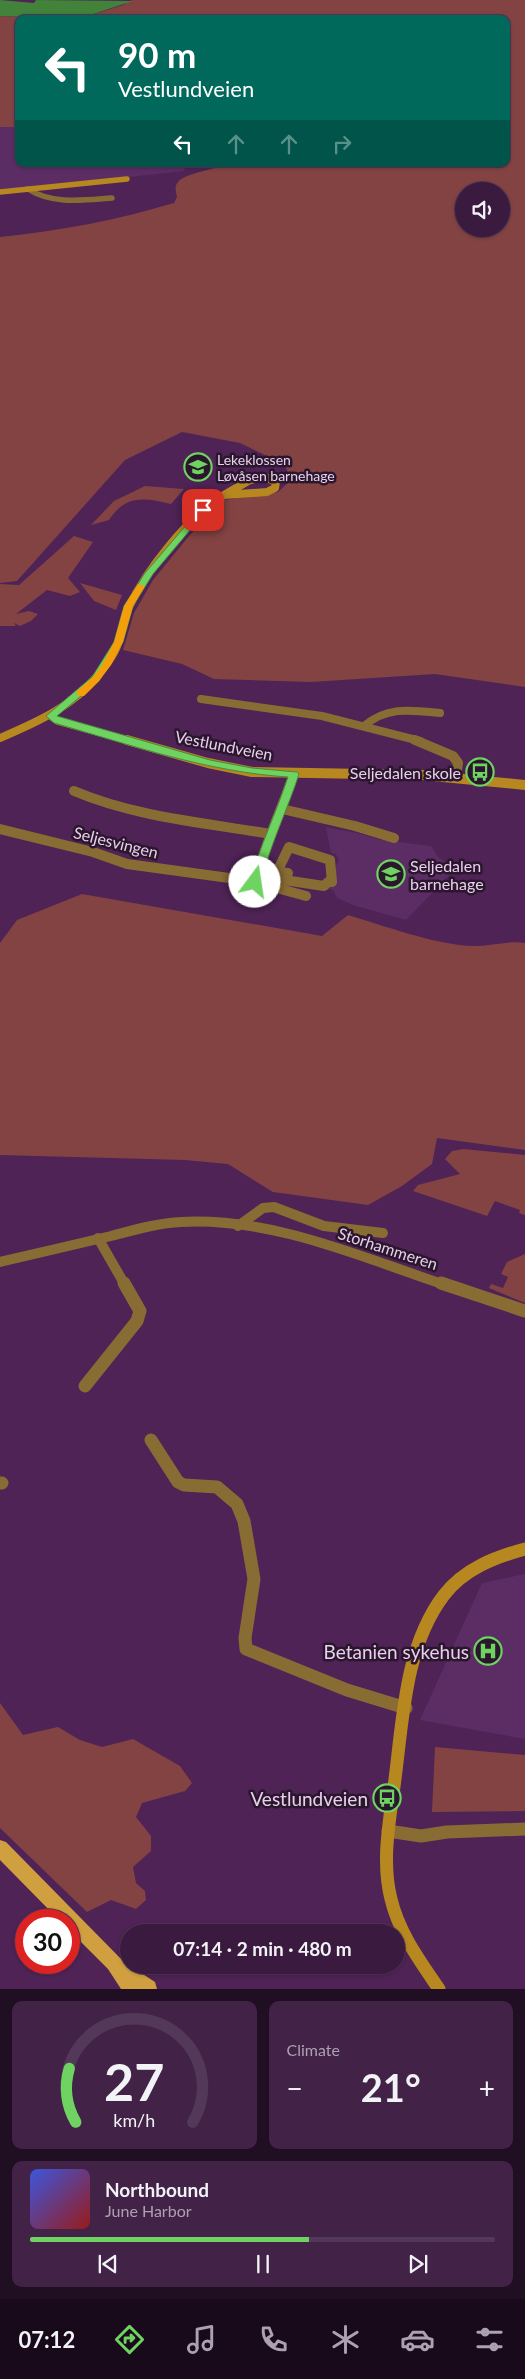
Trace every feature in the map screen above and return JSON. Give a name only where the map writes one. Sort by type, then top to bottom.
[{"type":"main road","points":[[0,192],[127,179]]},
{"type":"main road","points":[[0,738],[51,716],[96,679],[118,642],[128,606],[149,573],[196,518],[223,495],[260,477],[270,478],[276,482],[275,488],[267,492],[223,495]]},
{"type":"main road","name":"Vestlundveien","points":[[51,716],[58,721],[208,763],[252,772],[456,777],[525,785]]},
{"type":"main road","points":[[439,1989],[415,1955],[398,1922],[390,1898],[386,1870],[388,1831],[406,1708],[417,1650],[428,1622],[444,1595],[459,1579],[478,1567],[506,1554],[525,1549]]},
{"type":"main road","points":[[0,1848],[114,1963],[148,1989]]},
{"type":"main road","points":[[114,1963],[132,1989]]},
{"type":"street","points":[[28,189],[42,196],[64,199],[112,198]]},
{"type":"street","points":[[201,699],[298,712],[364,726],[444,749],[458,763],[456,777]]},
{"type":"street","points":[[364,726],[382,711],[398,709],[440,713]]},
{"type":"street","points":[[255,882],[270,834],[282,810],[294,774]]},
{"type":"street","points":[[74,791],[95,800],[141,811],[270,834]]},
{"type":"street","points":[[282,810],[362,828],[394,838]]},
{"type":"street","name":"Seljesvingen","points":[[0,828],[127,864],[255,882],[306,896]]},
{"type":"street","points":[[289,848],[330,860],[332,882],[328,882],[324,886],[284,880],[288,873],[277,872],[289,848]]},
{"type":"street","name":"Storhammeren","points":[[238,1226],[263,1208],[274,1207],[324,1226],[383,1233]]},
{"type":"street","name":"Storhammeren","points":[[0,1262],[98,1238],[180,1222],[214,1222],[256,1227],[316,1242],[525,1311]]},
{"type":"street","points":[[85,1386],[137,1322],[140,1312],[98,1238]]},
{"type":"street","points":[[151,1440],[178,1482],[184,1485],[217,1488],[237,1504],[244,1521],[254,1579],[244,1638],[246,1649],[347,1690],[406,1708]]},
{"type":"street","points":[[388,1831],[421,1836],[447,1832],[525,1829]]},
{"type":"shaded area","points":[[0,0],[34,3],[36,0],[133,1],[90,15],[0,16]]},
{"type":"shaded area","points":[[132,0],[525,0],[525,687],[435,674],[311,682],[214,679],[182,664],[123,650],[134,613],[153,580],[189,536],[224,500],[278,492],[291,480],[285,465],[240,443],[182,432],[125,460],[17,581],[0,583],[0,237],[88,224],[174,203],[177,197],[176,185],[178,182],[187,176],[219,167],[510,167],[510,15],[91,15],[123,5]]},
{"type":"shaded area","points":[[0,16],[15,17],[15,127],[0,127]]},
{"type":"shaded area","points":[[15,122],[15,167],[185,167],[184,171],[0,191],[0,123]]},
{"type":"shaded area","points":[[145,486],[184,489],[171,504],[153,500],[129,502],[115,512],[109,520],[91,525],[114,501]]},
{"type":"shaded area","points":[[74,536],[93,542],[68,578],[80,592],[70,596],[47,590],[16,614],[29,611],[38,614],[31,621],[20,626],[14,623],[16,626],[0,626],[0,584],[19,585]]},
{"type":"shaded area","points":[[80,583],[122,595],[116,610],[94,601]]},
{"type":"shaded area","name":"Seljedalen barnehage","points":[[326,827],[381,840],[431,846],[438,857],[447,863],[453,871],[406,920],[356,906],[337,898],[334,891],[325,887],[339,860],[336,854],[331,853]]},
{"type":"shaded area","points":[[82,894],[322,936],[348,915],[409,934],[456,945],[478,946],[512,942],[525,943],[525,1150],[437,1138],[432,1164],[402,1186],[368,1205],[273,1192],[228,1164],[185,1160],[0,1155],[0,943],[17,920]]},
{"type":"shaded area","points":[[463,1149],[525,1155],[525,1215],[519,1213],[520,1210],[495,1201],[487,1216],[413,1191],[418,1185],[460,1174],[445,1159],[452,1151]]},
{"type":"shaded area","points":[[525,1254],[525,1303],[489,1288],[491,1284],[503,1288],[508,1277],[501,1274],[507,1262]]},
{"type":"shaded area","name":"Betanien sykehus","points":[[525,1574],[525,1739],[420,1720],[482,1583]]},
{"type":"shaded area","points":[[0,1703],[23,1735],[58,1727],[80,1740],[102,1747],[133,1739],[180,1766],[192,1783],[185,1791],[142,1803],[136,1817],[151,1836],[151,1851],[133,1867],[136,1883],[145,1891],[146,1900],[136,1909],[111,1900],[87,1912],[0,1828]]},
{"type":"shaded area","points":[[435,1747],[525,1755],[525,1811],[432,1812]]},
{"type":"slow traffic","points":[[80,693],[96,679],[106,665],[118,642],[128,606],[141,586]]},
{"type":"place","name":"Lekeklossen Løvåsen barnehage","points":[[198,467]]},
{"type":"place","name":"Seljedalen skole","points":[[480,772]]},
{"type":"place","name":"Seljedalen barnehage","points":[[391,874]]},
{"type":"place","name":"Betanien sykehus","points":[[488,1651]]},
{"type":"place","name":"Vestlundveien","points":[[387,1798]]},
{"type":"route","points":[[203,510],[149,573],[128,606],[118,642],[96,679],[51,716],[58,721],[128,742],[208,763],[252,772],[294,774],[282,810],[264,849],[255,882]]}]
